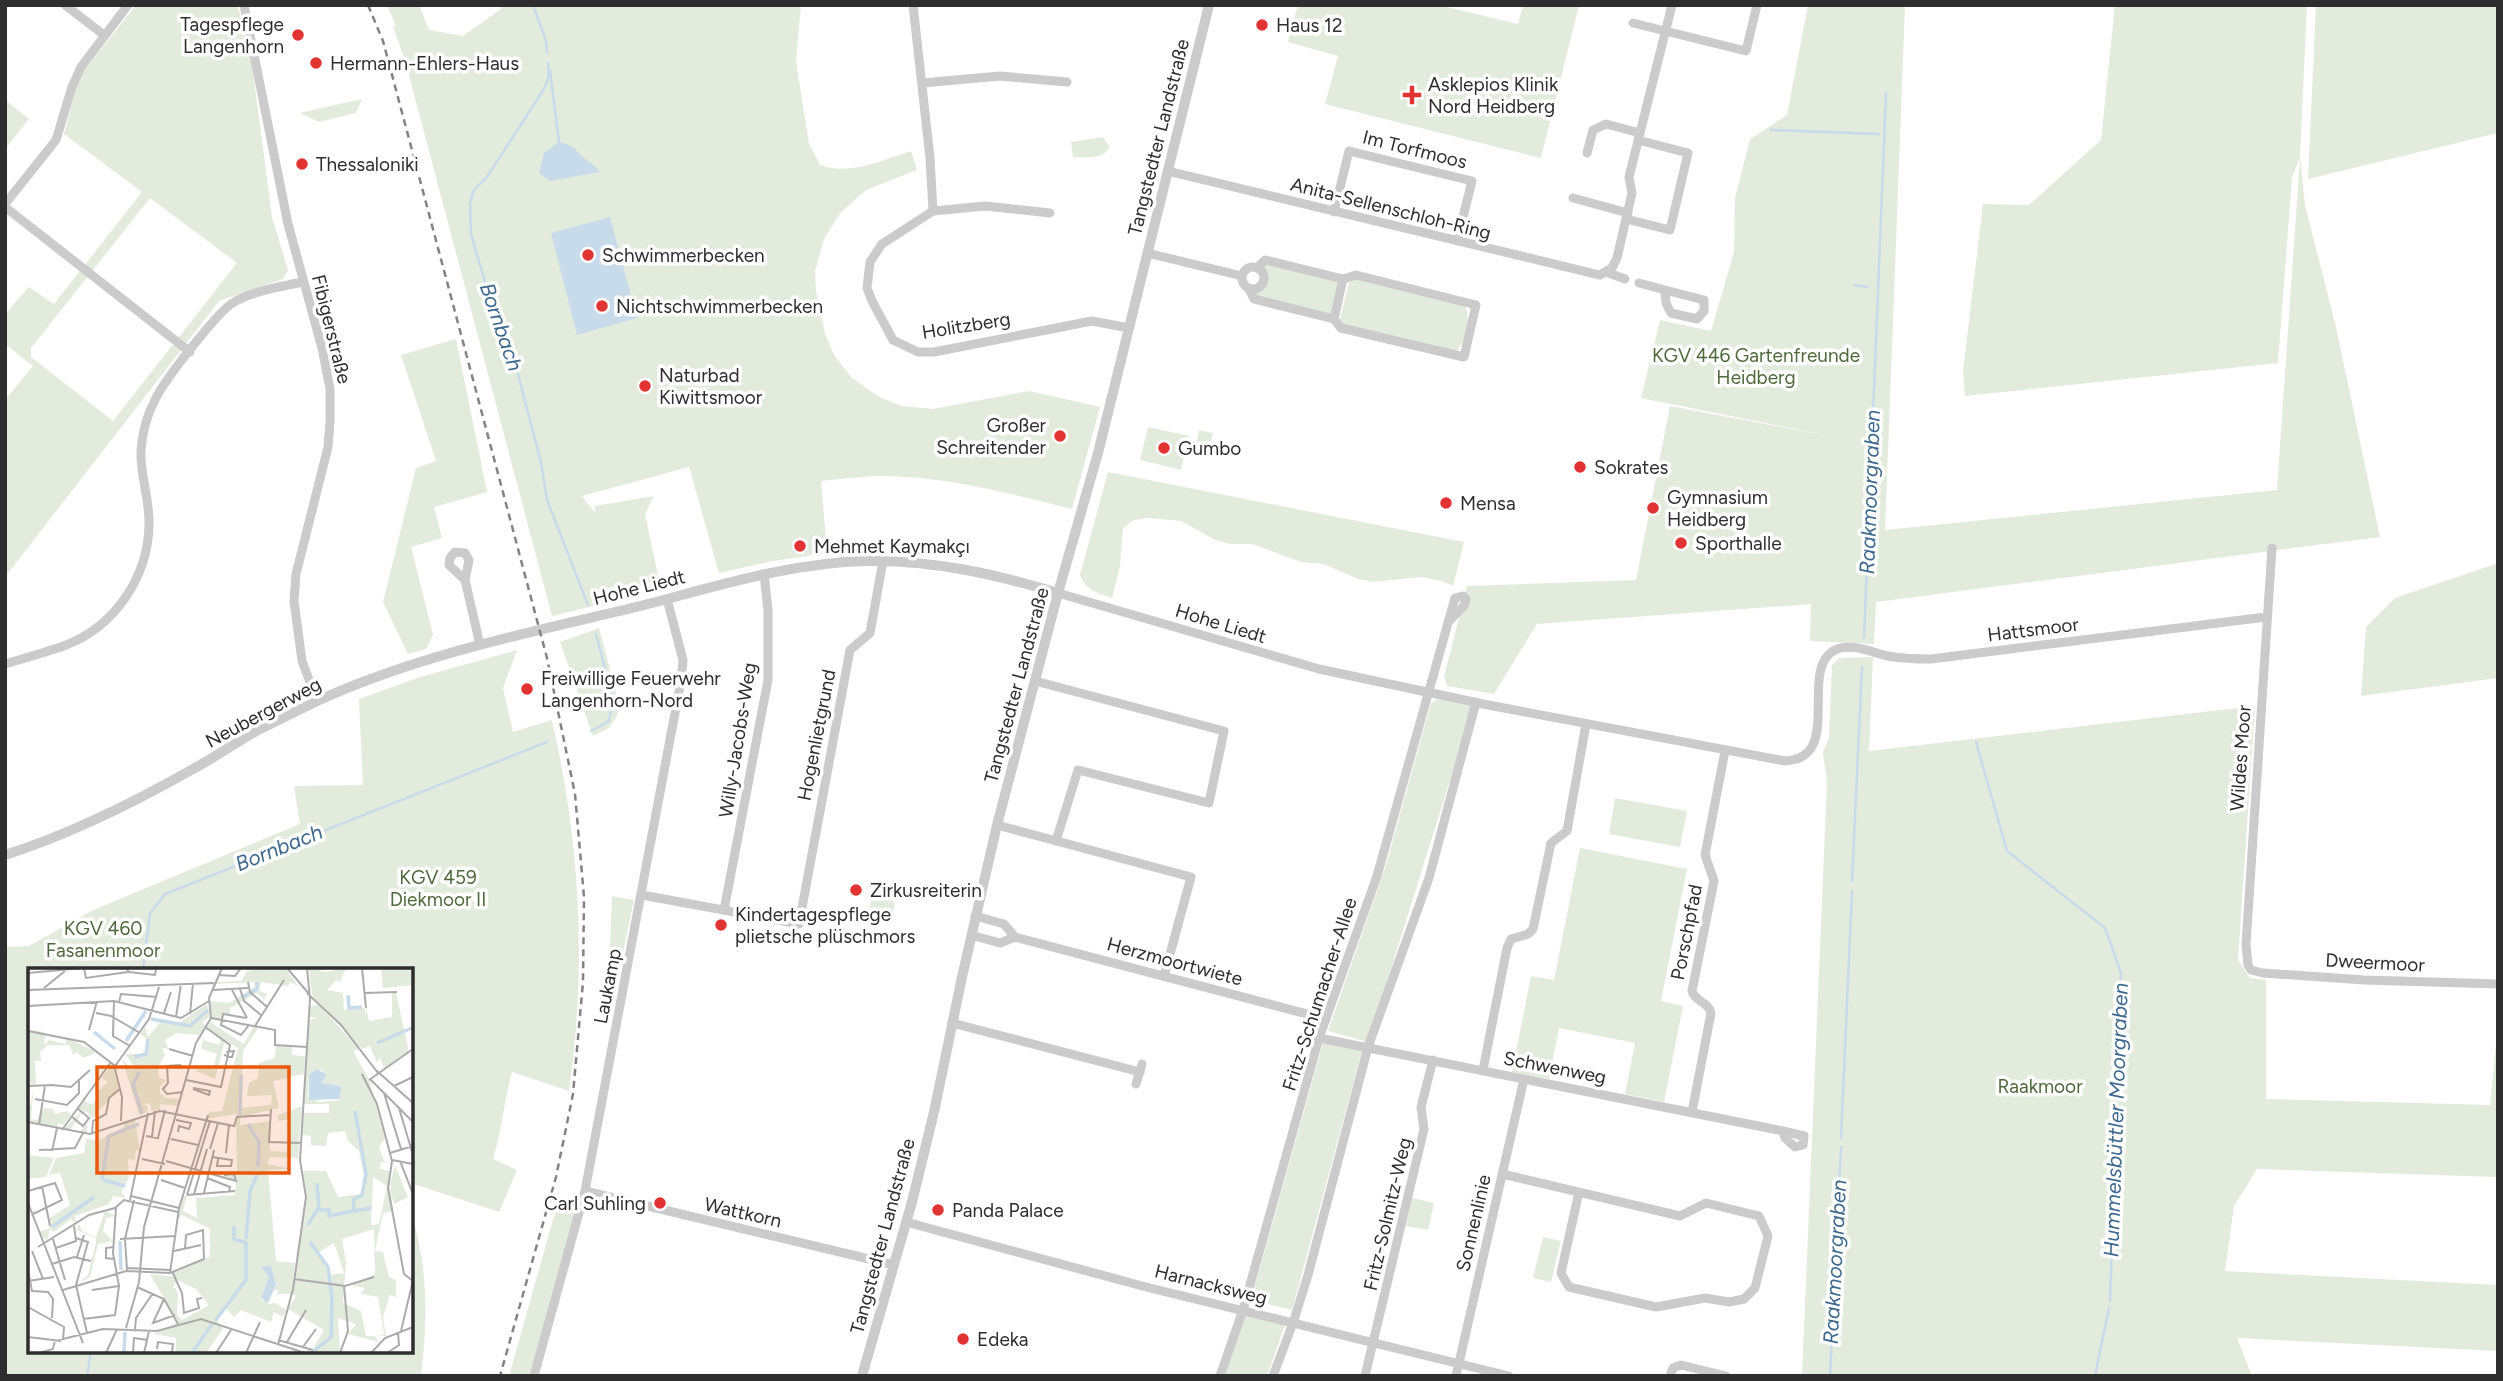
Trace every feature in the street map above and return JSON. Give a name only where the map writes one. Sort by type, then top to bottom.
[{"type":"street","points":[[65,5],[104,35]]},
{"type":"street","points":[[128,5],[81,67],[56,140],[5,206],[190,352]]},
{"type":"street","name":"Fibigerstraße","points":[[244,5],[286,216],[322,348],[331,400],[328,447],[296,574],[294,601],[302,661],[317,701]]},
{"type":"street","points":[[913,5],[933,181],[933,211]]},
{"type":"street","name":"Tangstedter Landstraße","points":[[862,1376],[934,1112],[997,825],[1098,453],[1209,5]]},
{"type":"street","points":[[1606,272],[1617,258],[1632,193],[1629,177],[1672,5]]},
{"type":"street","points":[[1633,23],[1746,51],[1757,5]]},
{"type":"street","points":[[922,83],[1000,76],[1067,82]]},
{"type":"street","points":[[1573,198],[1670,230],[1688,153],[1606,124],[1592,130],[1587,153]]},
{"type":"street","name":"Im Torfmoos","points":[[1334,212],[1349,151],[1460,178],[1472,181],[1457,242]]},
{"type":"street","name":"Anita-Sellenschloh-Ring","points":[[1168,171],[1594,275],[1606,272],[1625,279]]},
{"type":"street","name":"Holitzberg","points":[[1050,213],[985,206],[933,211],[882,244],[867,272],[867,288],[893,340],[918,352],[934,352],[1092,321],[1129,328]]},
{"type":"street","points":[[1147,253],[1242,276]]},
{"type":"street","points":[[1249,289],[1259,288],[1264,282],[1263,272],[1257,268],[1249,268],[1242,276],[1242,282],[1254,299],[1334,319],[1341,328],[1464,357],[1476,305],[1356,275],[1343,279],[1265,260],[1257,268]]},
{"type":"street","points":[[1334,319],[1343,279]]},
{"type":"street","points":[[5,664],[68,644],[94,630],[122,603],[132,587],[147,546],[149,523],[141,452],[145,426],[154,400],[219,316],[233,303],[302,282]]},
{"type":"street","points":[[1639,283],[1704,300],[1704,311],[1697,319],[1671,313],[1666,303],[1665,290]]},
{"type":"street","name":"Wildes Moor","points":[[2251,970],[2246,944],[2272,548]]},
{"type":"street","name":"Hohe Liedt","points":[[548,628],[764,574],[826,564],[883,561],[935,564],[987,573],[1311,668],[1785,761],[1802,758],[1810,751],[1817,734],[1821,676]]},
{"type":"street","name":"Hogenlietgrund","points":[[724,909],[799,923],[850,650],[870,632],[883,561]]},
{"type":"street","name":"Willy-Jacobs-Weg","points":[[724,909],[768,680],[768,610],[764,574]]},
{"type":"street","points":[[465,580],[480,645]]},
{"type":"street","name":"Laukamp","points":[[534,1376],[585,1191],[681,681],[683,660],[667,599]]},
{"type":"street","name":"Hattsmoor","points":[[1821,676],[1828,656],[1844,648],[1907,659],[1931,659],[2266,617]]},
{"type":"street","name":"Fritz-Schumacher-Allee","points":[[1220,1376],[1243,1310],[1319,1038],[1377,876],[1448,622]]},
{"type":"street","name":"Neubergerweg","points":[[5,855],[40,844],[131,802],[258,730],[317,701],[362,683],[480,645],[548,628]]},
{"type":"street","points":[[1035,681],[1224,731],[1209,803],[1077,770],[1056,841]]},
{"type":"street","points":[[1273,1376],[1293,1323],[1368,1047],[1429,878],[1476,702]]},
{"type":"street","points":[[1483,1070],[1507,948],[1511,939],[1528,934],[1533,929],[1551,843],[1567,831],[1586,724]]},
{"type":"street","name":"Porschpfad","points":[[1692,1112],[1711,1013],[1707,1005],[1696,999],[1692,991],[1714,881],[1705,855],[1725,751]]},
{"type":"street","points":[[997,825],[1191,877],[1164,976]]},
{"type":"street","points":[[642,895],[724,909]]},
{"type":"street","name":"Herzmoortwiete","points":[[975,916],[1004,924],[1015,937],[1326,1018]]},
{"type":"street","name":"Herzmoortwiete","points":[[971,935],[1000,943],[1015,937]]},
{"type":"street","name":"Dweermoor","points":[[2251,970],[2364,980],[2498,984]]},
{"type":"street","points":[[952,1023],[1141,1068],[1136,1084]]},
{"type":"street","name":"Schwenweg","points":[[1319,1038],[1783,1131]]},
{"type":"street","name":"Fritz-Solmitz-Weg","points":[[1365,1376],[1424,1129],[1421,1107],[1433,1060]]},
{"type":"street","name":"Sonnenlinie","points":[[1456,1376],[1524,1079]]},
{"type":"street","points":[[1503,1174],[1579,1192],[1680,1216],[1706,1203],[1759,1216],[1768,1236],[1755,1288],[1744,1299],[1729,1303],[1705,1298],[1656,1307],[1569,1287],[1561,1273],[1579,1192]]},
{"type":"street","name":"Wattkorn","points":[[585,1191],[894,1265]]},
{"type":"street","name":"Harnacksweg","points":[[906,1222],[1146,1287],[1509,1376]]},
{"type":"street","points":[[1670,1376],[1673,1368],[1681,1366],[1726,1376]]},
{"type":"green space","points":[[136,5],[237,5],[249,41],[272,217],[288,270],[283,279],[219,301],[5,577],[5,400],[33,366],[5,344],[5,314],[29,287],[54,304],[142,192],[64,134],[79,77]],"holes":[[[150,198],[237,263],[113,421],[31,357],[31,348]]]},
{"type":"green space","points":[[387,5],[419,5],[429,30],[463,36],[501,9],[499,5],[801,5],[796,61],[809,144],[820,165],[854,168],[911,151],[917,170],[866,190],[840,213],[824,239],[815,271],[816,291],[825,334],[834,355],[851,377],[879,397],[902,406],[933,409],[1029,391],[1100,407],[1072,509],[975,486],[925,478],[875,476],[821,481],[827,553],[719,573],[689,467],[582,496],[595,513],[595,506],[654,496],[645,514],[661,590],[552,616],[406,64],[393,26],[396,26]]},
{"type":"green space","name":"Asklepios Klinik Nord Heidberg","points":[[1298,5],[1438,5],[1518,24],[1523,5],[1579,5],[1541,158],[1325,104],[1338,56],[1288,42]]},
{"type":"green space","name":"KGV 446 Gartenfreunde Heidberg","points":[[1808,5],[1905,5],[1885,530],[2277,490],[2300,158],[2292,177],[2278,363],[1965,396],[1963,371],[1983,204],[2029,205],[2101,140],[2115,5],[2307,5],[2300,155],[2305,205],[2336,327],[2380,537],[1876,602],[1874,644],[1810,641],[1811,604],[1537,624],[1494,694],[1447,686],[1444,677],[1467,586],[1636,580],[1670,406],[1840,438],[1641,398],[1660,320],[1711,331],[1734,252],[1735,198],[1750,139],[1787,115]]},
{"type":"green space","points":[[2316,5],[2498,5],[2498,133],[2308,179]]},
{"type":"green space","points":[[362,99],[356,113],[319,122],[300,113]]},
{"type":"green space","points":[[5,100],[29,119],[5,149]]},
{"type":"green space","points":[[1103,137],[1110,147],[1103,154],[1073,157],[1071,142]]},
{"type":"green space","points":[[1265,264],[1340,281],[1332,315],[1256,297],[1252,291],[1264,283],[1266,278],[1259,267]]},
{"type":"green space","points":[[1356,279],[1465,305],[1467,323],[1460,347],[1456,352],[1342,324],[1340,320],[1349,282]]},
{"type":"green space","points":[[456,339],[487,492],[434,507],[442,538],[411,547],[433,635],[426,649],[408,654],[383,602],[416,468],[436,461],[401,355]]},
{"type":"green space","name":"Gumbo","points":[[1148,427],[1189,436],[1181,470],[1140,460]]},
{"type":"green space","points":[[1199,430],[1213,433],[1208,457],[1194,454]]},
{"type":"green space","points":[[1108,472],[1464,542],[1453,586],[1421,577],[1373,582],[1358,579],[1324,564],[1301,562],[1252,544],[1230,544],[1215,540],[1181,521],[1148,518],[1134,520],[1123,528],[1120,566],[1112,598],[1089,588],[1080,575]]},
{"type":"green space","points":[[2498,563],[2498,678],[2361,696],[2366,627],[2395,598]]},
{"type":"green space","points":[[599,628],[619,703],[617,716],[609,728],[593,736],[560,642]]},
{"type":"green space","points":[[517,650],[503,688],[513,732],[552,720],[569,812],[578,904],[578,997],[569,1091],[512,1072],[493,1159],[517,1170],[499,1212],[413,1184],[413,968],[28,968],[28,1353],[413,1353],[413,1219],[421,1253],[425,1293],[421,1376],[5,1376],[5,947],[29,946],[93,910],[300,824],[294,786],[363,785],[359,699],[417,678]]},
{"type":"green space","name":"Raakmoor","points":[[1873,657],[1869,751],[2255,706],[2238,960],[2250,978],[2266,980],[2266,1099],[2490,1105],[2498,1024],[2498,1177],[2257,1169],[2234,1206],[2225,1271],[2498,1285],[2498,1351],[2237,1338],[2252,1376],[1802,1376],[1827,782],[1823,753],[1829,737],[1832,665],[1839,658]]},
{"type":"green space","points":[[1438,699],[1473,707],[1368,1042],[1328,1031],[1386,865],[1431,703]]},
{"type":"green space","points":[[1615,798],[1687,811],[1680,847],[1609,834]]},
{"type":"green space","points":[[1580,848],[1687,869],[1661,1001],[1683,1006],[1664,1102],[1625,1094],[1635,1043],[1559,1028],[1549,1079],[1512,1072],[1531,976],[1554,980]]},
{"type":"green space","points":[[882,894],[893,901],[894,906],[887,917],[882,918],[871,911],[870,906],[877,895]]},
{"type":"green space","points":[[612,896],[634,900],[607,1029]]},
{"type":"green space","points":[[1323,1043],[1362,1051],[1292,1310],[1251,1300]]},
{"type":"green space","points":[[1412,1198],[1434,1203],[1428,1230],[1406,1226]]},
{"type":"green space","points":[[565,1203],[577,1205],[530,1376],[509,1376],[556,1209],[563,1212]]},
{"type":"green space","points":[[1543,1237],[1561,1241],[1551,1282],[1533,1278]]},
{"type":"green space","points":[[1245,1313],[1285,1325],[1267,1376],[1223,1376]]},
{"type":"water","points":[[559,142],[572,147],[600,172],[550,181],[539,173],[544,153]]},
{"type":"water","points":[[610,217],[637,318],[577,335],[551,233]]},
{"type":"waterway","name":"Bornbach","points":[[533,5],[546,41],[547,53]]},
{"type":"waterway","name":"Bornbach","points":[[548,63],[549,76],[544,89],[487,177],[474,190],[470,202],[471,234],[499,330],[515,363],[541,462],[547,500],[588,605]]},
{"type":"waterway","points":[[550,70],[559,142]]},
{"type":"waterway","name":"Raakmoorgraben","points":[[1864,638],[1886,93]]},
{"type":"waterway","points":[[1771,130],[1879,134]]},
{"type":"waterway","points":[[1854,285],[1868,287]]},
{"type":"waterway","name":"Bornbach","points":[[591,731],[609,721],[613,699],[596,634]]},
{"type":"waterway","name":"Raakmoorgraben","points":[[1852,881],[1862,667]]},
{"type":"waterway","name":"Bornbach","points":[[143,968],[150,913],[165,894],[547,742]]},
{"type":"waterway","name":"Hummelsbüttler Moorgraben","points":[[1976,742],[2007,851],[2105,928],[2121,973],[2110,1301]]},
{"type":"waterway","name":"Raakmoorgraben","points":[[1841,1138],[1852,891]]},
{"type":"waterway","name":"Raakmoorgraben","points":[[1830,1376],[1841,1147]]},
{"type":"waterway","name":"Hummelsbüttler Moorgraben","points":[[2095,1376],[2109,1308]]},
{"type":"waterway","name":"Bornbach","points":[[87,1376],[91,1353]]},
{"type":"railway","points":[[368,5],[383,41],[547,658],[575,794],[584,897],[583,982],[573,1094],[556,1177],[500,1376]]},
{"type":"place","name":"Haus 12","points":[[1262,25]]},
{"type":"place","name":"Tagespflege Langenhorn","points":[[298,35]]},
{"type":"place","name":"Hermann-Ehlers-Haus","points":[[316,63]]},
{"type":"place","name":"Asklepios Klinik Nord Heidberg","points":[[1412,95]]},
{"type":"place","name":"Thessaloniki","points":[[302,164]]},
{"type":"place","name":"Schwimmerbecken","points":[[588,255]]},
{"type":"place","name":"Nichtschwimmerbecken","points":[[602,306]]},
{"type":"place","name":"Naturbad Kiwittsmoor","points":[[645,386]]},
{"type":"place","name":"Großer Schreitender","points":[[1060,436]]},
{"type":"place","name":"Gumbo","points":[[1164,448]]},
{"type":"place","name":"Sokrates","points":[[1580,467]]},
{"type":"place","name":"Mensa","points":[[1446,503]]},
{"type":"place","name":"Gymnasium Heidberg","points":[[1653,508]]},
{"type":"place","name":"Sporthalle","points":[[1681,543]]},
{"type":"place","name":"Mehmet Kaymakçı","points":[[800,546]]},
{"type":"place","name":"Freiwillige Feuerwehr Langenhorn-Nord","points":[[527,689]]},
{"type":"place","name":"Zirkusreiterin","points":[[856,890]]},
{"type":"place","name":"Kindertagespflege plietsche plüschmors","points":[[721,925]]},
{"type":"place","name":"Carl Suhling","points":[[660,1203]]},
{"type":"place","name":"Panda Palace","points":[[938,1210]]},
{"type":"place","name":"Edeka","points":[[963,1339]]},
{"type":"park label","name":"KGV 459 Diekmoor II","points":[[438,888]]},
{"type":"park label","name":"KGV 460 Fasanenmoor","points":[[103,939]]}]
